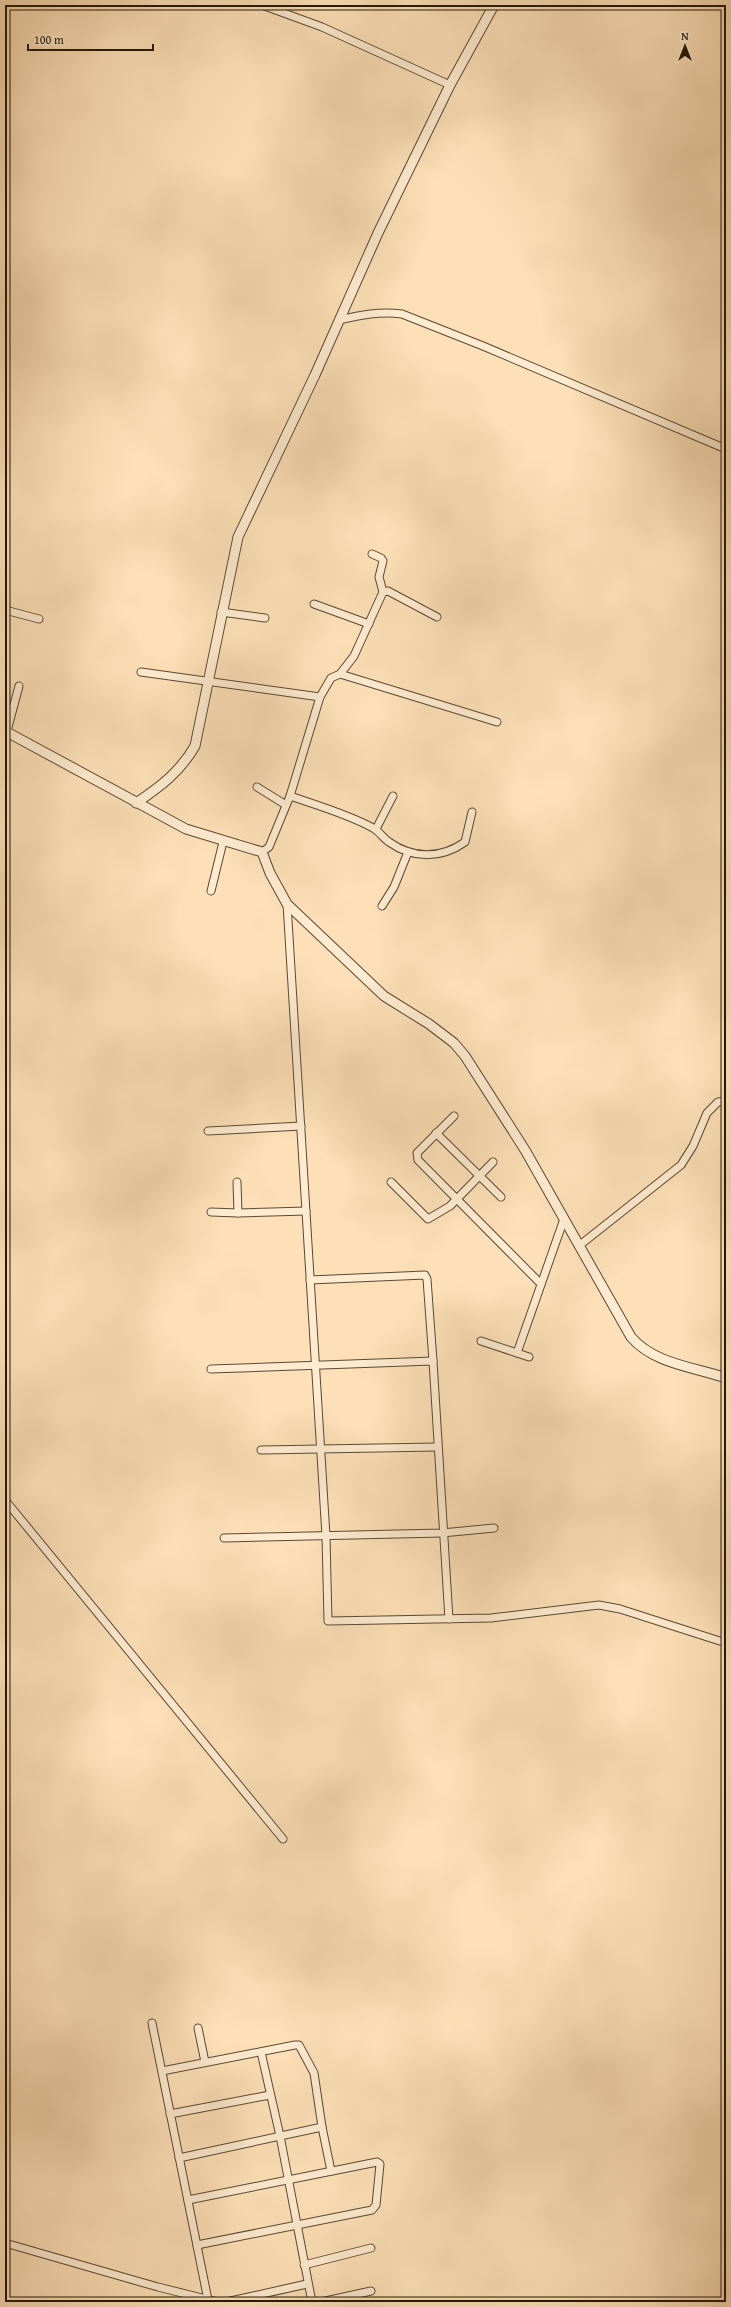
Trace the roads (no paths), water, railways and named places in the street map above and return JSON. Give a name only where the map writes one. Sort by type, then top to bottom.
[{"type":"street","points":[[262,5],[322,27],[450,85]]},
{"type":"street","points":[[136,803],[166,783],[189,756],[198,734],[221,612],[238,537],[450,85],[494,5]]},
{"type":"street","points":[[339,320],[358,315],[388,312],[402,314],[483,346],[726,450]]},
{"type":"street","points":[[19,686],[6,731],[186,829],[223,842],[262,852],[269,847],[290,796],[320,697],[331,678],[340,674],[354,656],[384,592],[379,578],[383,561],[381,558],[372,554]]},
{"type":"street","points":[[384,592],[388,591],[437,617]]},
{"type":"street","points":[[314,604],[369,624]]},
{"type":"street","points":[[5,610],[39,618]]},
{"type":"street","points":[[221,612],[265,618]]},
{"type":"street","points":[[141,672],[320,697]]},
{"type":"street","points":[[340,674],[497,722]]},
{"type":"street","points":[[257,787],[286,804]]},
{"type":"street","points":[[290,796],[376,829],[388,842],[408,852],[429,856],[448,852],[463,843],[466,838],[472,812]]},
{"type":"street","points":[[376,829],[393,796]]},
{"type":"street","points":[[211,891],[223,842]]},
{"type":"street","points":[[262,852],[270,873],[287,904],[384,996],[429,1024],[454,1043],[465,1056],[501,1111],[580,1245],[631,1336],[640,1347],[666,1360],[726,1378]]},
{"type":"street","points":[[382,906],[394,887],[408,852]]},
{"type":"street","points":[[287,904],[292,994],[296,1026],[314,1365],[326,1536],[328,1621],[491,1618],[563,1608],[610,1606],[726,1642]]},
{"type":"street","points":[[580,1245],[681,1165],[693,1146],[707,1113],[718,1102],[726,1101]]},
{"type":"street","points":[[454,1116],[417,1153],[418,1160],[541,1284]]},
{"type":"street","points":[[208,1131],[301,1126]]},
{"type":"street","points":[[436,1133],[501,1197]]},
{"type":"street","points":[[391,1182],[426,1218],[440,1213],[457,1199],[494,1162]]},
{"type":"street","points":[[237,1182],[238,1213]]},
{"type":"street","points":[[211,1212],[238,1213],[306,1211]]},
{"type":"street","points":[[517,1353],[564,1219]]},
{"type":"street","points":[[310,1280],[425,1275],[427,1278],[448,1619]]},
{"type":"street","points":[[481,1340],[530,1358]]},
{"type":"street","points":[[211,1369],[433,1361]]},
{"type":"street","points":[[261,1450],[437,1447]]},
{"type":"street","points":[[5,1500],[283,1838]]},
{"type":"street","points":[[224,1538],[442,1532],[494,1528]]},
{"type":"street","points":[[152,2023],[208,2300]]},
{"type":"street","points":[[198,2028],[205,2062]]},
{"type":"street","points":[[162,2071],[299,2046],[314,2073],[322,2127],[331,2171]]},
{"type":"street","points":[[261,2052],[280,2136],[307,2284],[312,2302]]},
{"type":"street","points":[[170,2114],[270,2095]]},
{"type":"street","points":[[179,2158],[322,2127]]},
{"type":"street","points":[[188,2200],[379,2162],[376,2205],[366,2212],[197,2244]]},
{"type":"street","points":[[5,2243],[218,2302]]},
{"type":"street","points":[[304,2265],[371,2248]]},
{"type":"street","points":[[226,2302],[307,2284]]},
{"type":"street","points":[[321,2302],[371,2291]]}]
